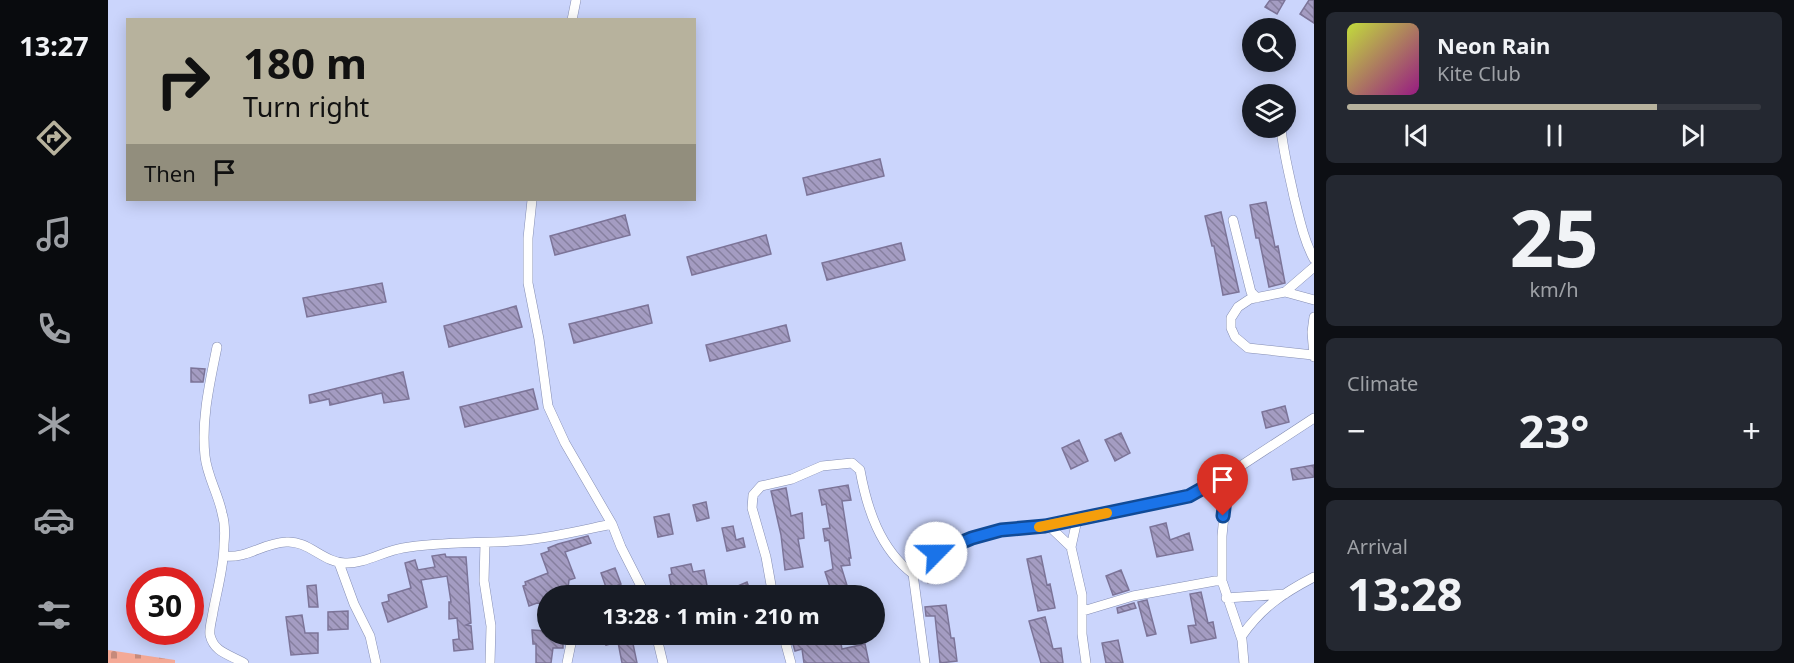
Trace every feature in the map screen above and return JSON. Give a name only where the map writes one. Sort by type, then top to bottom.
[{"type":"street","points":[[572,18],[576,0]]},
{"type":"street","points":[[1282,138],[1298,211],[1309,250],[1314,259]]},
{"type":"street","points":[[532,201],[528,238],[528,283],[539,339],[545,396],[565,443],[612,524],[640,585]]},
{"type":"street","points":[[1233,220],[1251,292],[1257,298]]},
{"type":"street","points":[[1285,292],[1314,267]]},
{"type":"street","points":[[1314,300],[1285,292],[1250,300],[1234,311],[1231,328],[1236,337],[1248,348],[1314,356],[1312,332],[1314,317]]},
{"type":"street","points":[[217,346],[205,412],[204,434],[205,456],[225,528],[224,556],[210,635],[219,651],[244,663]]},
{"type":"street","points":[[913,574],[936,553],[972,538],[1001,530],[1049,526],[1189,496],[1228,474],[1314,418]]},
{"type":"street","points":[[771,585],[766,556],[752,508],[753,495],[760,486],[792,479],[829,465],[852,463],[860,470],[864,491],[881,536],[892,555],[913,574],[925,663]]},
{"type":"street","points":[[1228,474],[1222,536],[1222,581],[1241,637],[1244,663]]},
{"type":"street","points":[[1077,520],[1071,547],[1082,595],[1082,634],[1086,663]]},
{"type":"street","points":[[224,556],[238,557],[287,541],[299,543],[347,564],[402,548],[557,536],[612,524]]},
{"type":"street","points":[[1049,526],[1071,547]]},
{"type":"street","points":[[485,543],[483,563],[491,626],[490,663]]},
{"type":"street","points":[[339,562],[354,604],[370,636],[376,663]]},
{"type":"street","points":[[1241,637],[1255,617],[1270,604],[1314,577]]},
{"type":"street","points":[[1083,611],[1133,596],[1222,581]]},
{"type":"street","points":[[1226,598],[1285,594]]},
{"type":"street","points":[[567,663],[571,645]]},
{"type":"street","points":[[659,645],[663,663]]},
{"type":"street","points":[[786,645],[791,663]]},
{"type":"green space","points":[[108,650],[175,660],[175,663],[108,663]]},
{"type":"building","points":[[1270,0],[1285,0],[1277,14],[1265,7]]},
{"type":"building","points":[[1309,0],[1314,0],[1314,23],[1300,14]]},
{"type":"building","points":[[880,159],[884,176],[807,195],[803,178]]},
{"type":"building","points":[[1266,202],[1285,283],[1269,287],[1250,205]]},
{"type":"building","points":[[1221,212],[1239,292],[1223,295],[1214,246],[1212,246],[1205,216]]},
{"type":"building","points":[[625,215],[630,235],[555,255],[550,236]]},
{"type":"building","points":[[766,235],[771,254],[692,275],[687,257]]},
{"type":"building","points":[[901,243],[905,260],[827,280],[822,263]]},
{"type":"building","points":[[382,283],[386,302],[307,317],[303,298]]},
{"type":"building","points":[[648,305],[652,323],[574,343],[569,324]]},
{"type":"building","points":[[516,306],[522,327],[449,347],[444,326]]},
{"type":"building","points":[[786,325],[790,341],[710,361],[706,345]]},
{"type":"building","points":[[191,368],[205,369],[203,382],[191,382]]},
{"type":"building","points":[[403,372],[409,399],[384,403],[382,393],[330,405],[329,399],[310,403],[309,395]]},
{"type":"building","points":[[533,389],[538,409],[465,427],[460,407]]},
{"type":"building","points":[[1285,406],[1289,422],[1266,428],[1262,412]]},
{"type":"building","points":[[1121,433],[1130,453],[1115,461],[1105,440]]},
{"type":"building","points":[[1079,440],[1088,461],[1071,469],[1062,448]]},
{"type":"building","points":[[1314,465],[1314,477],[1293,480],[1291,469]]},
{"type":"building","points":[[848,485],[851,500],[842,501],[851,558],[849,558],[850,565],[841,566],[847,585],[829,585],[825,572],[833,569],[829,540],[825,541],[823,529],[830,528],[826,504],[822,505],[819,490]]},
{"type":"building","points":[[786,488],[791,516],[802,513],[804,538],[798,539],[803,567],[785,570],[781,535],[771,491]]},
{"type":"building","points":[[706,502],[709,518],[697,521],[693,505]]},
{"type":"building","points":[[669,514],[673,534],[658,537],[654,517]]},
{"type":"building","points":[[1166,523],[1170,540],[1189,533],[1193,550],[1157,557],[1150,527]]},
{"type":"building","points":[[733,526],[736,540],[743,538],[745,547],[727,551],[722,528]]},
{"type":"building","points":[[588,536],[591,543],[565,552],[575,578],[569,580],[568,585],[537,585],[537,603],[529,606],[523,586],[526,585],[525,582],[548,573],[541,554],[558,544]]},
{"type":"building","points":[[445,554],[446,557],[466,557],[471,623],[466,625],[471,626],[473,649],[454,651],[453,640],[459,639],[457,618],[449,619],[449,602],[451,602],[447,576],[421,580],[427,607],[388,622],[382,603],[389,601],[388,595],[411,588],[405,563],[415,560],[418,570],[435,567],[432,556]]},
{"type":"building","points":[[1041,556],[1055,608],[1038,611],[1027,559]]},
{"type":"building","points":[[691,564],[693,572],[704,570],[707,585],[671,585],[669,575],[672,574],[671,568]]},
{"type":"building","points":[[615,568],[621,584],[605,585],[601,573]]},
{"type":"building","points":[[945,570],[946,580],[928,583],[927,572]]},
{"type":"building","points":[[1121,570],[1129,590],[1113,595],[1106,576]]},
{"type":"building","points":[[316,585],[318,607],[309,607],[307,586]]},
{"type":"building","points":[[1201,592],[1208,623],[1213,622],[1216,638],[1191,643],[1188,626],[1196,625],[1190,594]]},
{"type":"building","points":[[1147,600],[1156,634],[1147,636],[1138,602]]},
{"type":"building","points":[[1134,603],[1136,608],[1118,613],[1117,608]]},
{"type":"building","points":[[946,605],[957,661],[940,663],[935,616],[926,616],[925,607]]},
{"type":"building","points":[[348,611],[348,629],[328,630],[328,612]]},
{"type":"building","points":[[302,615],[305,633],[318,633],[318,653],[291,655],[286,617]]},
{"type":"building","points":[[1045,617],[1053,649],[1061,648],[1063,663],[1041,663],[1029,621]]},
{"type":"building","points":[[532,630],[537,630],[537,645],[563,645],[563,648],[553,648],[551,663],[536,663],[536,644],[533,644]]},
{"type":"building","points":[[1118,640],[1123,663],[1106,663],[1102,643]]},
{"type":"building","points":[[619,645],[633,645],[637,663],[622,663]]},
{"type":"building","points":[[793,645],[841,645],[842,649],[865,645],[869,663],[804,663],[802,649],[795,651]]},
{"type":"slow traffic","points":[[1039,527],[1107,513]]},
{"type":"route","points":[[936,553],[972,538],[1001,530],[1045,526],[1189,496],[1228,474],[1223,516]]}]
